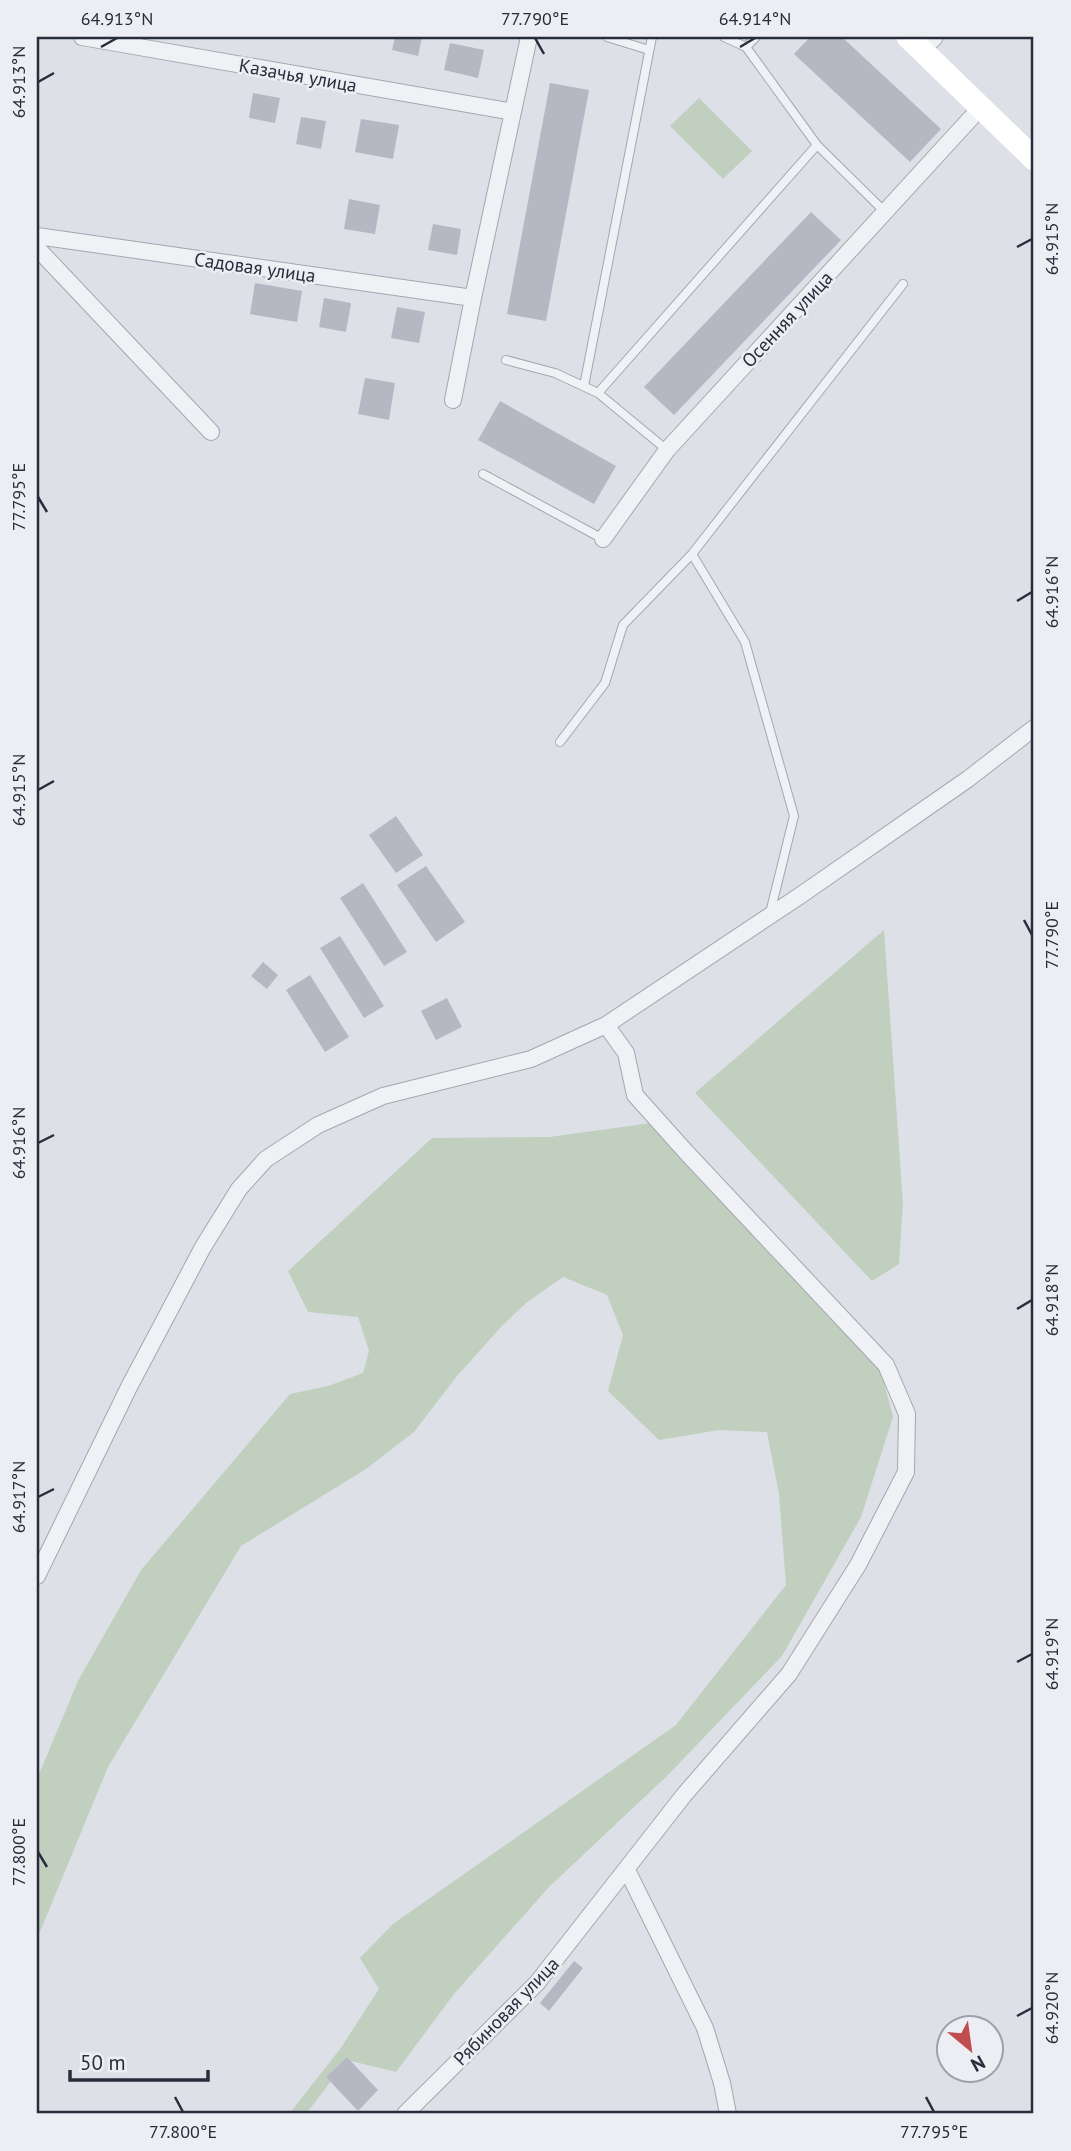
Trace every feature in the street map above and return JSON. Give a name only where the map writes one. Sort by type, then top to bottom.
[{"type":"main road","points":[[922,41],[981,107],[1034,159]]},
{"type":"street","name":"Казачья улица","points":[[82,37],[513,112]]},
{"type":"street","points":[[453,400],[528,37]]},
{"type":"street","name":"Осенняя улица","points":[[603,539],[667,450],[981,107]]},
{"type":"street","name":"Садовая улица","points":[[37,236],[473,298]]},
{"type":"street","points":[[37,248],[211,432]]},
{"type":"street","points":[[37,1576],[129,1387],[203,1247],[239,1189],[266,1159],[318,1125],[383,1096],[531,1059],[606,1026],[968,779],[1034,729]]},
{"type":"street","name":"Рябиновая улица","points":[[405,2114],[537,1983],[684,1795],[789,1674],[858,1565],[906,1472],[907,1414],[886,1365],[635,1095],[626,1053],[606,1026]]},
{"type":"street","points":[[627,1870],[705,2028],[722,2083],[728,2114]]},
{"type":"lane","points":[[607,37],[649,50]]},
{"type":"lane","points":[[584,386],[652,37]]},
{"type":"lane","points":[[724,37],[746,47],[817,145],[885,212]]},
{"type":"lane","points":[[746,47],[757,37]]},
{"type":"lane","points":[[598,393],[817,145]]},
{"type":"lane","points":[[560,742],[605,683],[623,625],[692,554],[903,284]]},
{"type":"lane","points":[[506,360],[555,373],[598,393],[667,450]]},
{"type":"lane","points":[[483,474],[603,539]]},
{"type":"lane","points":[[692,554],[745,642],[794,816],[769,916]]},
{"type":"green space","points":[[699,98],[752,151],[723,179],[670,126]]},
{"type":"green space","points":[[884,930],[903,1204],[899,1264],[872,1281],[695,1093]]},
{"type":"green space","points":[[659,1122],[878,1360],[893,1417],[861,1517],[782,1656],[667,1776],[549,1887],[454,1994],[396,2072],[347,2060],[306,2114],[289,2114],[340,2049],[379,1989],[360,1958],[393,1924],[676,1725],[786,1585],[779,1494],[767,1432],[719,1430],[659,1440],[608,1391],[623,1335],[607,1295],[563,1277],[526,1303],[501,1327],[457,1376],[414,1432],[366,1469],[241,1546],[108,1767],[37,1939],[37,1779],[78,1681],[141,1570],[290,1394],[328,1386],[363,1373],[369,1351],[358,1317],[308,1312],[288,1271],[432,1138],[549,1137]]},
{"type":"building","points":[[395,37],[422,37],[418,56],[392,50]]},
{"type":"building","points":[[810,37],[842,37],[941,129],[910,162],[794,54]]},
{"type":"building","points":[[450,43],[484,50],[478,78],[444,70]]},
{"type":"building","points":[[550,83],[589,90],[546,321],[507,314]]},
{"type":"building","points":[[253,93],[280,98],[275,123],[249,118]]},
{"type":"building","points":[[301,117],[326,121],[321,149],[296,144]]},
{"type":"building","points":[[361,119],[399,125],[393,159],[355,152]]},
{"type":"building","points":[[349,199],[380,205],[375,234],[344,229]]},
{"type":"building","points":[[811,212],[841,240],[674,415],[644,387]]},
{"type":"building","points":[[433,224],[461,229],[457,255],[428,250]]},
{"type":"building","points":[[255,283],[302,291],[297,322],[250,314]]},
{"type":"building","points":[[324,298],[351,303],[346,332],[319,327]]},
{"type":"building","points":[[397,307],[425,312],[419,343],[391,338]]},
{"type":"building","points":[[365,378],[395,383],[389,420],[358,414]]},
{"type":"building","points":[[500,401],[616,466],[594,504],[478,440]]},
{"type":"building","points":[[396,816],[423,855],[396,873],[369,835]]},
{"type":"building","points":[[426,866],[465,922],[436,942],[397,885]]},
{"type":"building","points":[[363,883],[407,952],[384,966],[340,898]]},
{"type":"building","points":[[340,936],[384,1006],[364,1018],[320,948]]},
{"type":"building","points":[[263,962],[278,975],[267,989],[251,976]]},
{"type":"building","points":[[310,975],[349,1037],[325,1052],[286,990]]},
{"type":"building","points":[[447,998],[462,1027],[436,1040],[421,1011]]},
{"type":"building","points":[[574,1961],[583,1968],[549,2011],[540,2003]]},
{"type":"building","points":[[347,2057],[378,2090],[358,2111],[326,2077]]}]
